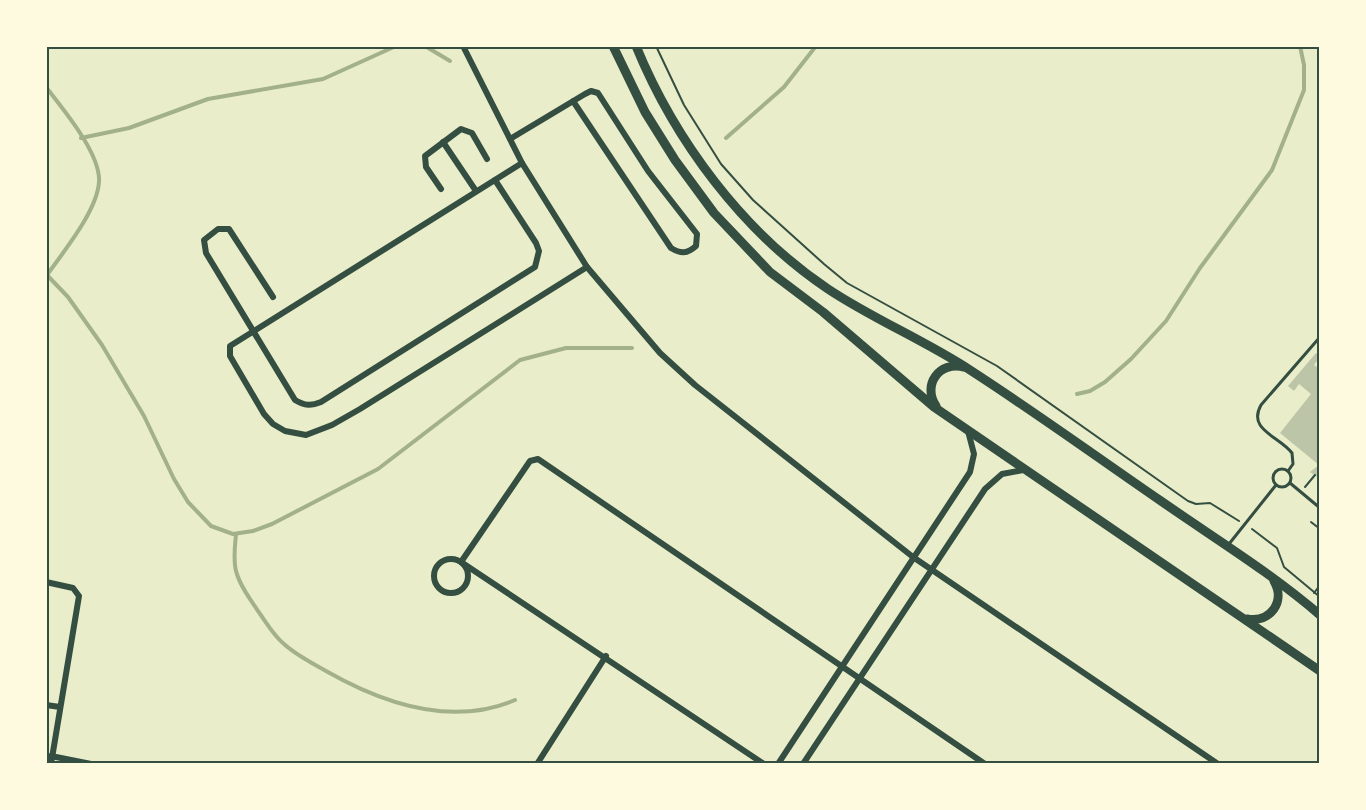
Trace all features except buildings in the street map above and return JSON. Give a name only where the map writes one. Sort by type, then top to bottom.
[{"type":"main road","points":[[613,46],[645,112],[675,160],[737,239],[770,272],[823,312],[941,412],[1320,671]]},
{"type":"main road","points":[[636,46],[654,85],[689,145],[765,238],[808,275],[836,294],[969,369],[1268,575],[1320,615]]},
{"type":"main road","points":[[941,412],[931,396],[934,377],[946,367],[958,366],[969,369]]},
{"type":"main road","points":[[1242,618],[1262,619],[1275,608],[1278,592],[1268,575]]},
{"type":"street","points":[[462,46],[522,163],[587,267],[629,320],[695,385],[913,557],[1218,764]]},
{"type":"street","points":[[510,139],[573,101],[591,91],[598,93],[648,171],[697,234],[696,246],[689,252],[679,253],[671,248],[573,101]]},
{"type":"street","points":[[441,189],[423,161],[424,156],[461,129],[467,129],[472,133],[487,159]]},
{"type":"street","points":[[444,142],[476,191]]},
{"type":"street","points":[[522,163],[230,346],[230,356],[264,414],[273,424],[285,431],[306,435],[332,425],[587,267]]},
{"type":"street","points":[[273,297],[229,229],[218,229],[204,240],[206,253],[295,400],[303,405],[312,406],[536,267],[538,250],[495,180]]},
{"type":"street","points":[[778,764],[971,468],[974,444],[966,428]]},
{"type":"street","points":[[461,562],[523,466],[533,459],[538,459],[985,764]]},
{"type":"street","points":[[803,764],[858,678],[991,483],[1006,472],[1027,471]]},
{"type":"street","points":[[461,562],[469,573],[465,587],[453,594],[439,589],[435,583],[435,568],[447,559],[461,562],[606,656],[764,764]]},
{"type":"street","points":[[46,582],[73,588],[79,596],[51,760],[91,764]]},
{"type":"street","points":[[537,764],[606,656]]},
{"type":"street","points":[[46,705],[60,707]]},
{"type":"lane","points":[[1287,471],[1293,464],[1292,453],[1258,424],[1257,415],[1261,405],[1320,337]]},
{"type":"lane","points":[[1279,470],[1287,471],[1291,475],[1290,483],[1282,487],[1276,485],[1273,478],[1275,473],[1279,470]]},
{"type":"lane","points":[[1290,483],[1318,506]]},
{"type":"lane","points":[[1227,547],[1276,485]]},
{"type":"path","points":[[656,46],[684,105],[721,164],[753,200],[847,283],[997,366],[1188,501],[1196,504],[1210,503],[1245,525],[1277,548],[1284,567],[1320,597]]},
{"type":"path","points":[[1312,494],[1304,488],[1315,476]]},
{"type":"path","points":[[1311,522],[1320,529]]},
{"type":"path","points":[[1314,592],[1320,585]]},
{"type":"waterway","points":[[81,138],[129,128],[208,99],[323,79],[396,46]]},
{"type":"waterway","points":[[425,46],[450,61]]},
{"type":"waterway","points":[[726,138],[784,87],[816,46]]},
{"type":"waterway","points":[[1077,394],[1090,391],[1105,382],[1131,359],[1166,321],[1200,268],[1272,170],[1304,90],[1304,65],[1300,46]]},
{"type":"waterway","points":[[46,87],[88,145],[98,171],[99,182],[97,193],[86,218],[47,275]]},
{"type":"waterway","points":[[46,274],[68,297],[102,345],[144,416],[174,479],[188,502],[211,526],[233,534],[253,531],[272,524],[378,469],[520,360],[566,348],[632,348]]},
{"type":"waterway","points":[[236,534],[235,566],[243,587],[276,637],[304,659],[370,693],[418,708],[467,711],[491,708],[515,700]]}]
